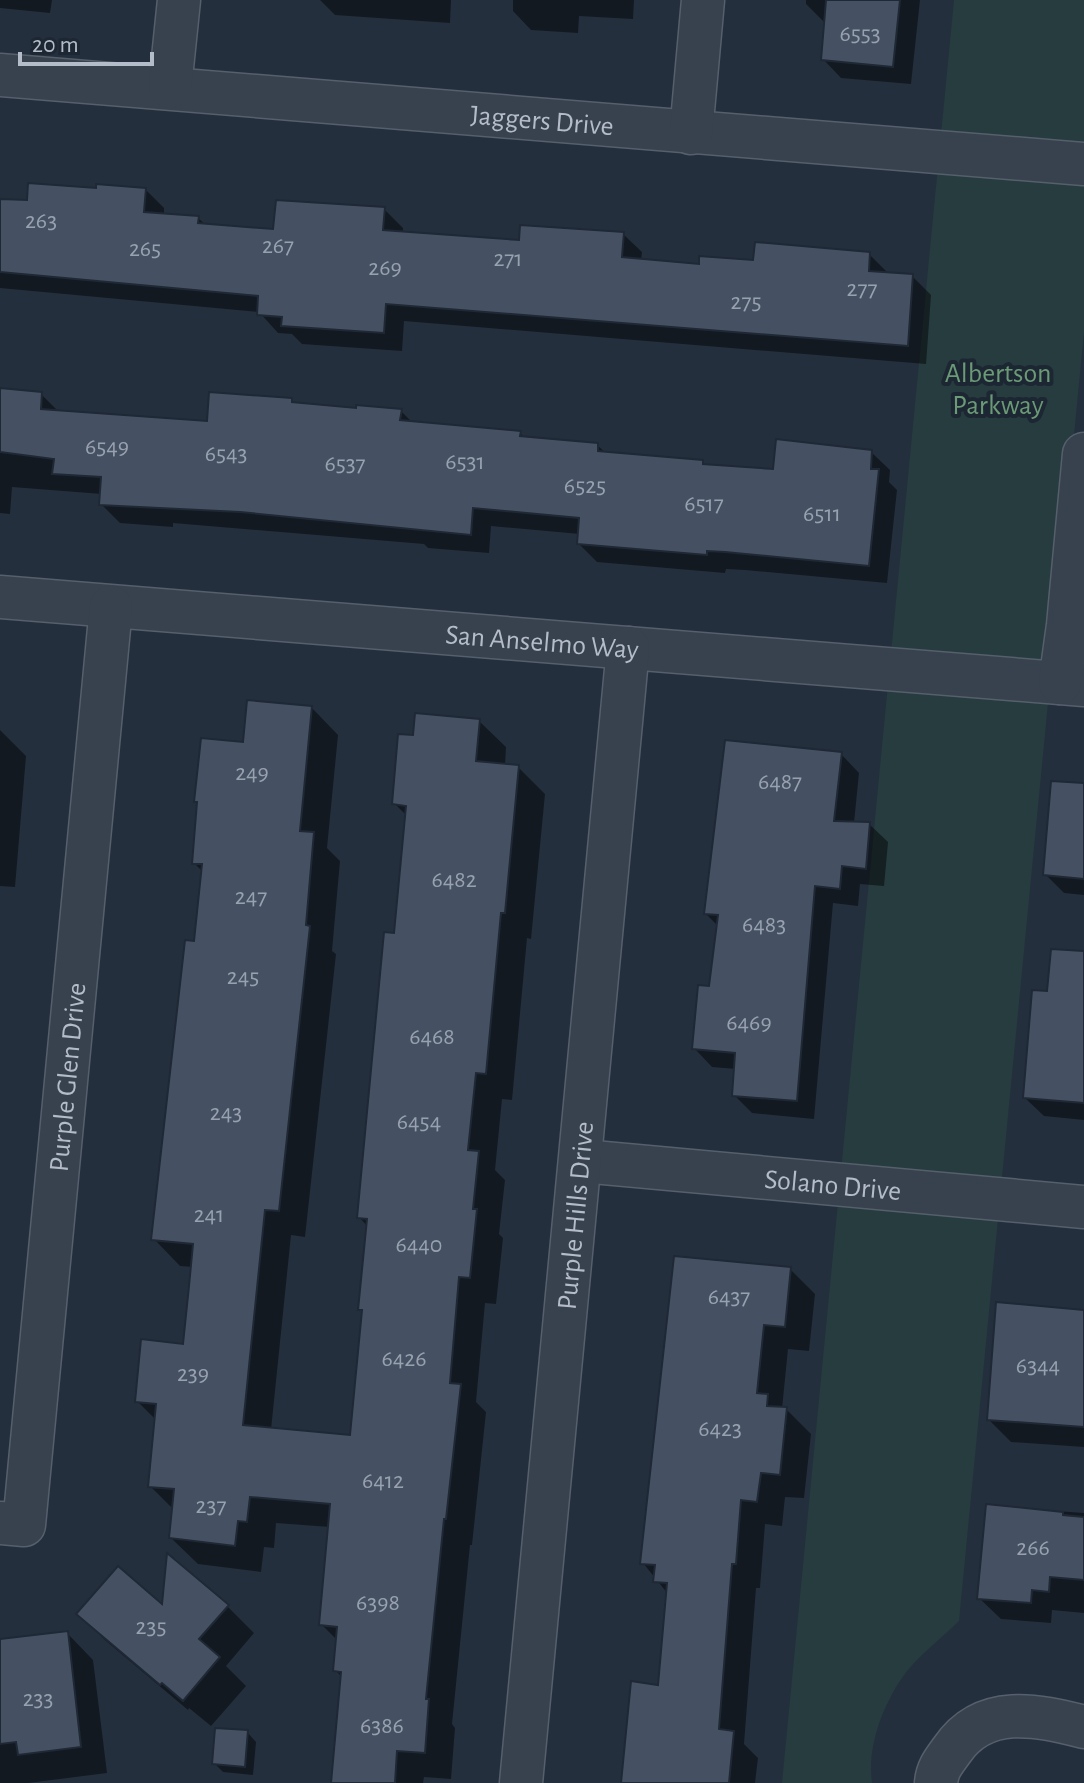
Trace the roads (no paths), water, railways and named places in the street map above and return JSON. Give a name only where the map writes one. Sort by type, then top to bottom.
[{"type":"street","points":[[170,87],[179,0]]},
{"type":"street","points":[[691,133],[703,0]]},
{"type":"street","name":"Jaggers Drive","points":[[0,75],[1084,164]]},
{"type":"street","points":[[1072,684],[1068,625],[1084,454]]},
{"type":"street","name":"San Anselmo Way","points":[[0,597],[1072,684]]},
{"type":"street","name":"Purple Glen Drive","points":[[0,1523],[24,1525],[111,607]]},
{"type":"street","name":"Purple Hills Drive","points":[[521,1783],[628,648]]},
{"type":"street","name":"Solano Drive","points":[[582,1161],[1084,1207]]},
{"type":"street","points":[[936,1783],[937,1772],[962,1735],[1002,1715],[1046,1717],[1084,1727]]},
{"type":"park label","name":"Albertson Parkway","points":[[998,388]]}]
